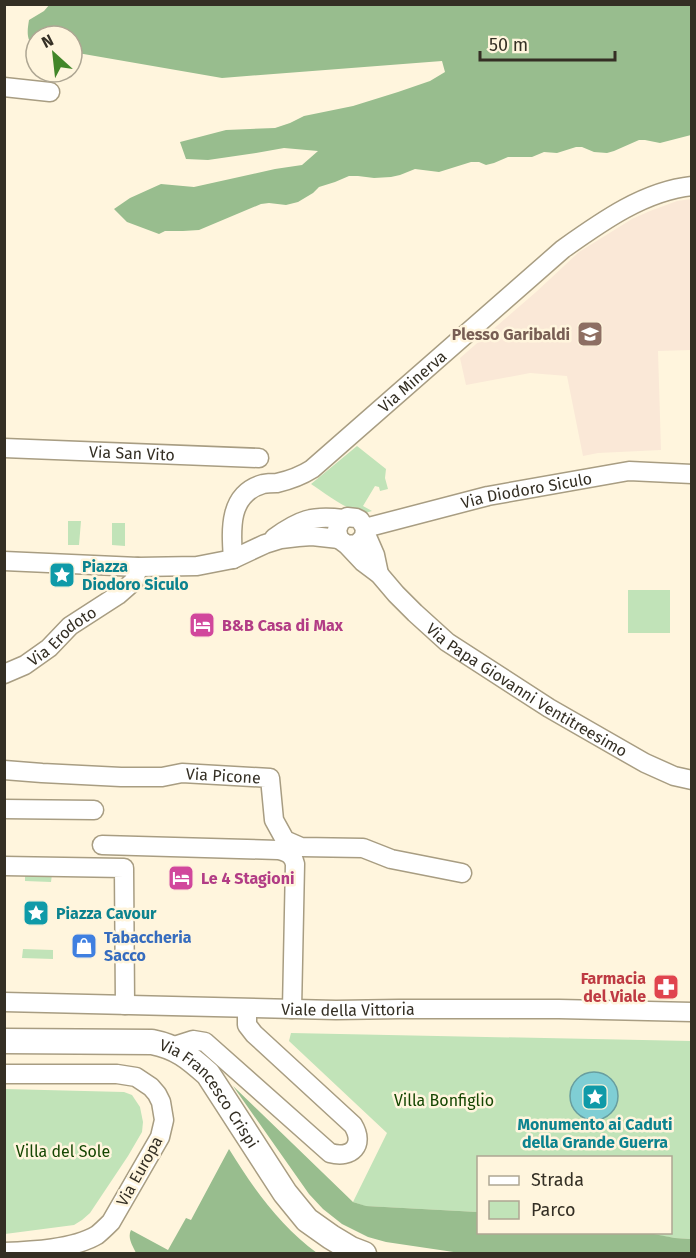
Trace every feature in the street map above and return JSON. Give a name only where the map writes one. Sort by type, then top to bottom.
[{"type":"main road","name":"Via Francesco Crispi","points":[[4,1041],[152,1042],[171,1047],[208,1074],[285,1193],[307,1220],[351,1249],[364,1254]]},
{"type":"street","points":[[4,87],[50,92]]},
{"type":"street","name":"Via Minerva","points":[[233,559],[232,520],[237,505],[247,493],[264,484],[295,478],[312,469],[563,249],[594,227],[656,194],[692,186]]},
{"type":"street","name":"Via San Vito","points":[[4,448],[260,458]]},
{"type":"street","name":"Via Diodoro Siculo","points":[[365,530],[488,496],[629,471],[692,474]]},
{"type":"street","points":[[265,544],[296,523],[320,518],[356,518],[360,520],[365,530],[375,555],[379,574]]},
{"type":"street","points":[[343,542],[337,535],[338,526],[344,519]]},
{"type":"street","points":[[4,561],[138,567],[197,566],[233,559],[281,539],[319,536],[357,544],[364,537],[365,530]]},
{"type":"street","name":"Via Papa Giovanni Ventitreesimo","points":[[343,542],[379,574],[415,614],[447,642],[549,708],[645,764],[674,776],[692,780]]},
{"type":"street","name":"Via Erodoto","points":[[4,674],[25,665],[49,648],[70,626],[118,595],[134,581],[138,567]]},
{"type":"street","name":"Via Picone","points":[[4,770],[121,777],[162,777],[182,773],[270,778],[274,820],[285,840],[301,847],[363,848],[390,859],[462,873]]},
{"type":"street","points":[[4,809],[94,810]]},
{"type":"street","points":[[102,845],[278,850],[289,854],[295,864],[292,1009]]},
{"type":"street","points":[[4,866],[124,868],[125,1005]]},
{"type":"street","name":"Viale della Vittoria","points":[[4,1002],[247,1009],[692,1012]]},
{"type":"street","points":[[171,1047],[194,1040],[205,1042],[330,1153],[344,1155],[353,1150],[358,1141],[353,1125],[254,1034],[247,1025],[247,1009]]},
{"type":"street","name":"Via Europa","points":[[4,1074],[117,1074],[136,1077],[157,1094],[164,1111],[160,1137],[111,1222],[104,1230],[96,1236],[74,1244],[4,1252]]},
{"type":"shaded area","name":"Plesso Garibaldi","points":[[691,199],[691,350],[658,351],[661,450],[598,453],[583,456],[567,376],[530,373],[466,385],[460,358],[579,252],[632,219],[677,201]]},
{"type":"green space","points":[[50,4],[691,5],[691,135],[660,143],[639,140],[607,153],[576,147],[557,153],[544,152],[532,157],[508,157],[486,165],[471,162],[439,172],[415,169],[391,177],[349,176],[319,187],[298,202],[286,205],[261,204],[199,230],[165,231],[159,234],[127,222],[114,209],[130,198],[161,184],[194,187],[302,165],[318,151],[284,148],[208,160],[186,159],[180,142],[226,130],[275,128],[304,116],[353,106],[430,81],[445,72],[442,61],[222,78],[84,54],[84,24],[28,24],[29,20],[44,11]]},
{"type":"green space","points":[[357,446],[386,469],[385,478],[388,489],[380,491],[379,487],[375,486],[363,506],[372,511],[367,512],[356,511],[336,501],[311,484]]},
{"type":"green space","points":[[68,521],[81,521],[79,545],[68,545]]},
{"type":"green space","points":[[112,523],[125,523],[125,546],[112,545]]},
{"type":"green space","points":[[628,590],[670,590],[670,633],[628,633]]},
{"type":"green space","points":[[25,874],[52,874],[51,882],[25,881]]},
{"type":"green space","points":[[23,949],[53,950],[53,959],[22,958]]},
{"type":"green space","name":"Villa Bonfiglio","points":[[291,1033],[691,1041],[691,1239],[649,1234],[672,1234],[672,1156],[477,1156],[477,1212],[365,1206],[353,1202],[387,1133],[289,1041]]},
{"type":"green space","points":[[233,1086],[353,1202],[366,1206],[477,1212],[477,1234],[654,1234],[691,1239],[691,1253],[467,1254],[386,1242],[368,1237],[342,1224],[309,1194]]},
{"type":"green space","name":"Villa del Sole","points":[[5,1089],[124,1092],[132,1095],[140,1107],[142,1132],[90,1213],[74,1225],[5,1234]]},
{"type":"green space","points":[[229,1149],[279,1219],[317,1253],[136,1253],[130,1239],[131,1230],[168,1250],[186,1218],[191,1220]]},
{"type":"water","points":[[594,1072],[611,1079],[618,1096],[611,1113],[594,1120],[577,1113],[570,1096],[577,1079]]},
{"type":"place","name":"Plesso Garibaldi","points":[[590,334]]},
{"type":"place","name":"Piazza Diodoro Siculo","points":[[62,575]]},
{"type":"place","name":"B&B Casa di Max","points":[[202,625]]},
{"type":"place","name":"Le 4 Stagioni","points":[[181,878]]},
{"type":"place","name":"Piazza Cavour","points":[[36,913]]},
{"type":"place","name":"Tabaccheria Sacco","points":[[84,946]]},
{"type":"place","name":"Farmacia del Viale","points":[[666,987]]},
{"type":"place","name":"Monumento ai Caduti della Grande Guerra","points":[[595,1097]]}]
